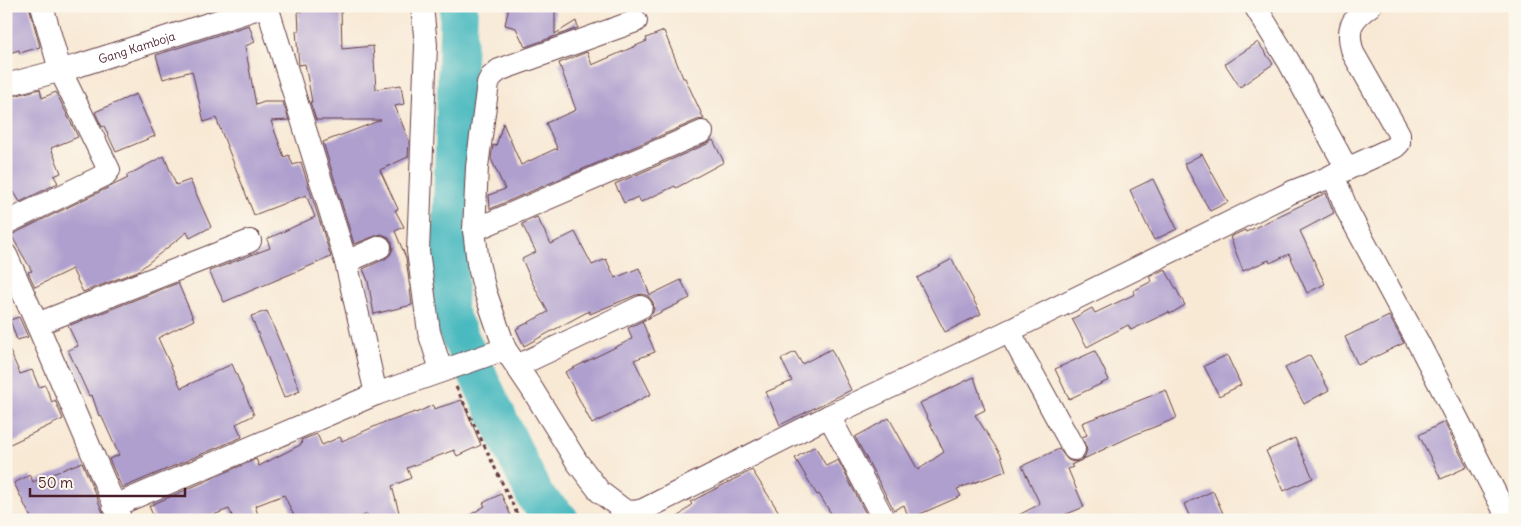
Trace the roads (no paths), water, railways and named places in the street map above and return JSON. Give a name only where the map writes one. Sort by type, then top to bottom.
[{"type":"street","points":[[6,223],[108,172],[108,166],[60,70],[42,6]]},
{"type":"street","points":[[266,6],[346,262],[376,394]]},
{"type":"street","name":"Gang Kamboja","points":[[6,85],[266,6]]},
{"type":"street","points":[[422,6],[426,45],[418,251],[429,332],[447,368]]},
{"type":"street","points":[[1255,6],[1289,62],[1340,172],[1348,212],[1424,353],[1509,520]]},
{"type":"street","points":[[636,21],[499,70],[491,77],[488,83],[476,167],[474,230],[478,263],[485,291],[506,356],[577,462],[600,492],[629,512],[643,510],[829,416],[1009,331],[1292,192],[1391,150],[1399,143],[1400,139],[1353,53],[1350,42],[1350,28],[1353,21],[1358,14],[1370,6]]},
{"type":"street","points":[[474,230],[702,132]]},
{"type":"street","points":[[38,324],[250,240]]},
{"type":"street","points":[[346,262],[380,247]]},
{"type":"street","points":[[6,255],[15,300],[38,324],[117,513],[376,394],[447,368],[506,356],[641,307]]},
{"type":"street","points":[[1009,331],[1074,449]]},
{"type":"street","points":[[829,416],[884,520]]},
{"type":"waterway","points":[[459,6],[448,312],[536,498],[560,520]]}]
